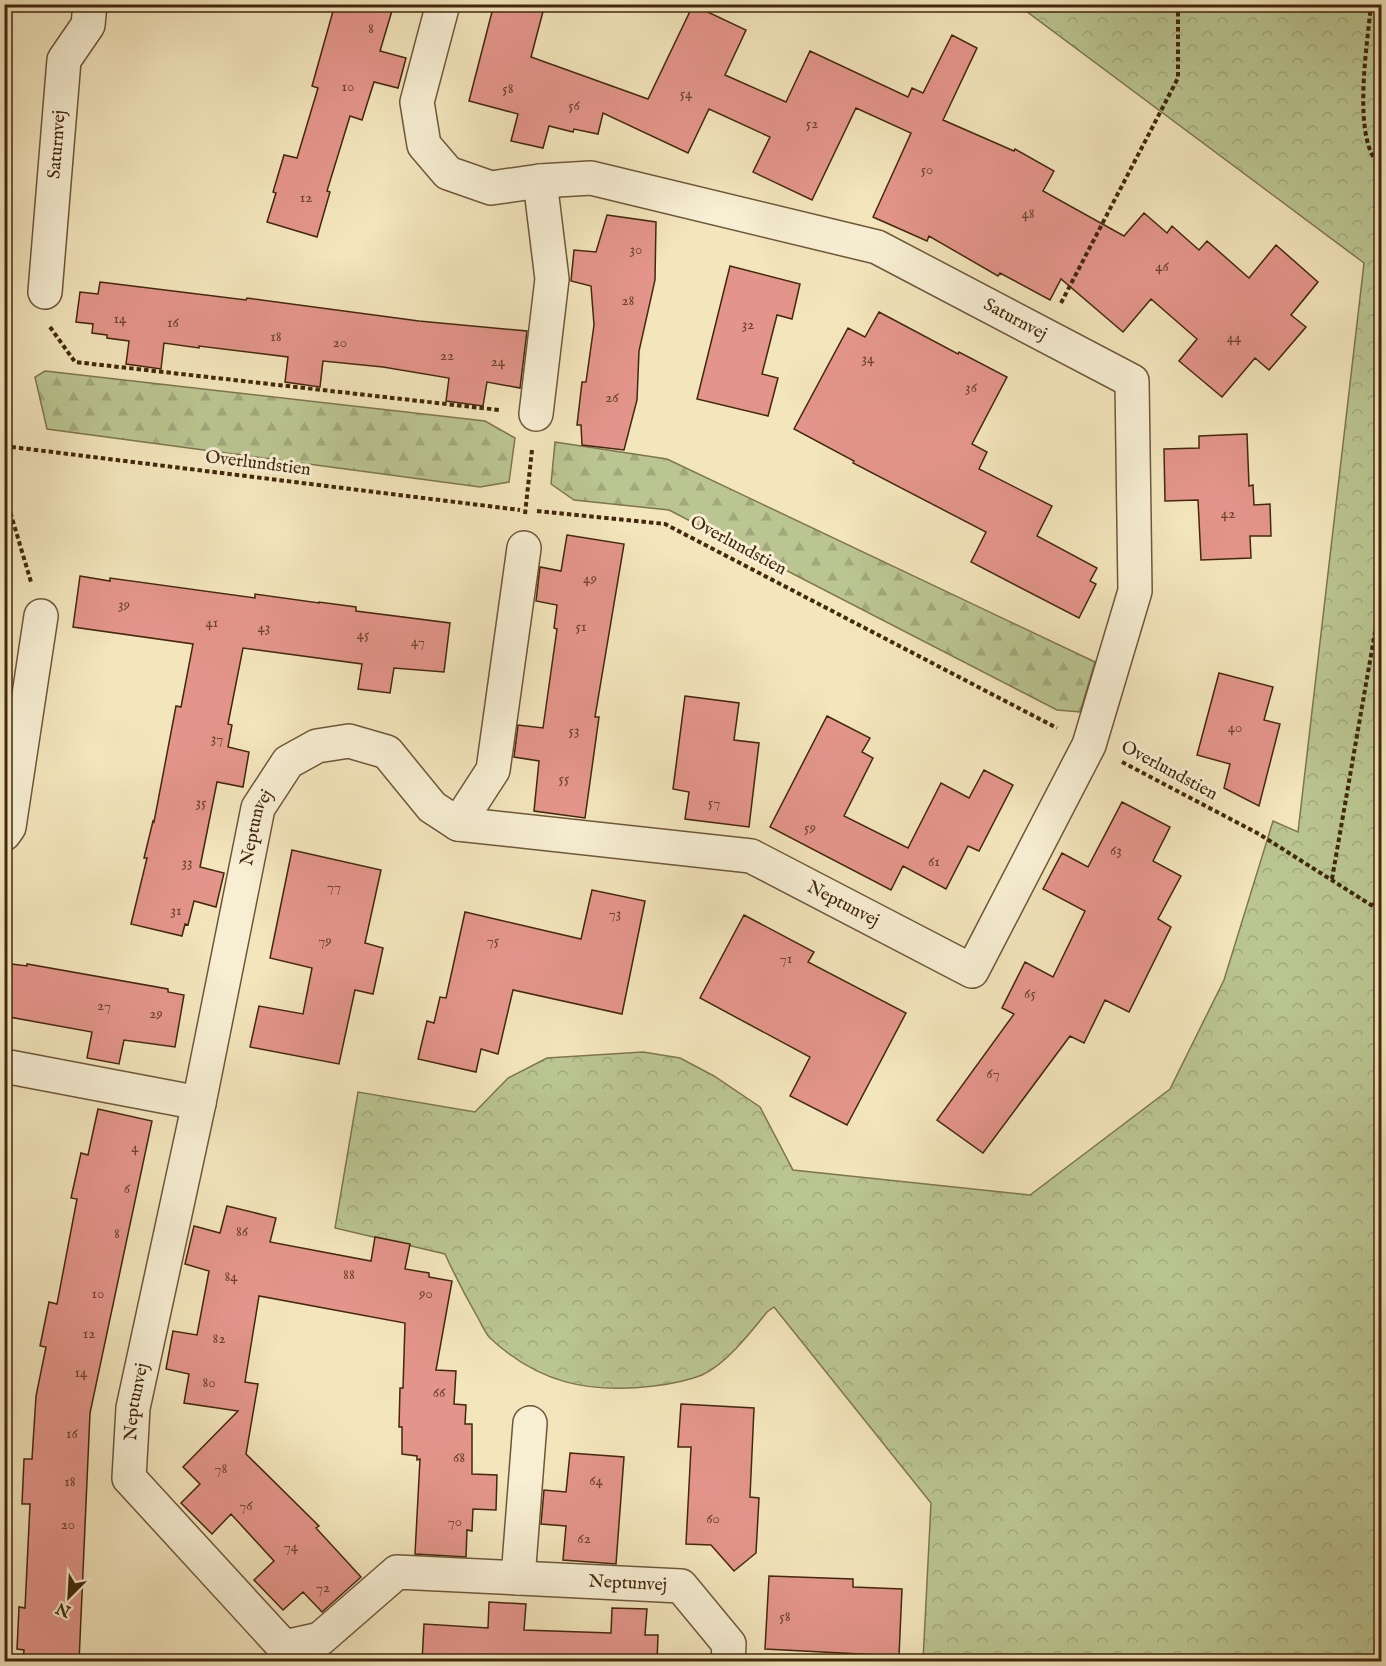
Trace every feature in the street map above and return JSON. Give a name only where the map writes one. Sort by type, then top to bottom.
[{"type":"street","name":"Saturnvej","points":[[45,292],[64,60],[88,25],[90,4]]},
{"type":"street","name":"Saturnvej","points":[[443,4],[417,102],[424,145],[448,173],[491,188],[540,181],[591,178],[877,247],[1132,381],[1135,591],[1089,745]]},
{"type":"street","points":[[536,414],[552,279],[540,181]]},
{"type":"street","points":[[458,824],[493,770],[524,548]]},
{"type":"street","points":[[4,834],[9,827],[41,616]]},
{"type":"street","name":"Neptunvej","points":[[728,1662],[729,1644],[681,1586],[397,1572],[320,1639],[283,1654],[129,1478],[133,1408],[199,1103],[258,808],[288,762],[317,746],[349,741],[387,752],[432,807],[458,824],[751,856],[972,971],[1089,745]]},
{"type":"street","points":[[4,1066],[199,1103]]},
{"type":"street","points":[[518,1578],[530,1423]]},
{"type":"path","points":[[1044,336],[1178,78],[1178,4]]},
{"type":"path","points":[[1371,4],[1362,111],[1365,135],[1375,162],[1382,167]]},
{"type":"path","points":[[45,292],[43,317],[75,362],[536,414],[525,510],[524,548]]},
{"type":"path","name":"Overlundstien","points":[[4,446],[525,510],[665,524],[1259,834],[1382,912]]},
{"type":"path","points":[[4,491],[41,616]]},
{"type":"path","points":[[1332,879],[1382,591]]},
{"type":"path","points":[[1373,905],[1382,897]]},
{"type":"green space","points":[[1018,5],[1381,5],[1381,1661],[923,1661],[931,1503],[774,1307],[729,1356],[702,1375],[654,1386],[608,1388],[586,1386],[566,1382],[527,1366],[490,1338],[445,1254],[335,1228],[358,1092],[475,1112],[508,1078],[547,1058],[643,1052],[680,1058],[714,1076],[760,1107],[793,1170],[1030,1195],[1170,1089],[1224,980],[1273,821],[1298,832],[1364,263]]},
{"type":"green space","points":[[45,371],[485,421],[515,438],[509,482],[480,487],[47,429],[35,377]]},
{"type":"green space","points":[[555,442],[667,459],[1095,662],[1080,712],[1057,710],[669,510],[574,500],[551,484]]},
{"type":"building","points":[[335,4],[394,4],[380,51],[406,58],[398,88],[374,82],[362,120],[350,116],[327,191],[330,192],[317,237],[267,222],[284,155],[297,158],[318,88],[312,86]]},
{"type":"building","points":[[494,4],[545,4],[531,57],[648,99],[693,5],[746,30],[725,75],[786,102],[810,51],[908,97],[912,88],[923,93],[952,35],[977,48],[943,120],[1014,151],[1015,149],[1054,171],[1043,191],[1124,236],[1144,213],[1167,233],[1172,226],[1199,250],[1207,241],[1249,278],[1276,245],[1318,282],[1291,315],[1306,327],[1269,370],[1255,358],[1222,397],[1179,361],[1197,339],[1151,299],[1123,332],[1061,279],[1050,300],[1000,273],[998,276],[929,236],[927,241],[873,217],[911,133],[856,108],[812,200],[753,172],[770,137],[709,109],[688,153],[603,113],[598,134],[574,129],[573,132],[549,126],[543,148],[511,141],[518,114],[469,101]]},
{"type":"building","points":[[607,215],[656,222],[655,280],[639,351],[637,400],[624,450],[582,445],[581,425],[577,425],[582,382],[586,382],[594,325],[591,286],[571,281],[574,250],[596,252]]},
{"type":"building","points":[[730,266],[800,284],[792,319],[777,315],[762,374],[778,378],[768,416],[697,399]]},
{"type":"building","points":[[100,282],[246,300],[247,298],[419,321],[527,331],[520,388],[487,382],[483,406],[446,401],[449,378],[383,367],[323,361],[320,387],[285,382],[288,357],[164,343],[161,369],[126,364],[129,341],[92,333],[93,324],[76,322],[80,292],[98,294]]},
{"type":"building","points":[[879,312],[1007,377],[972,444],[987,452],[979,469],[1052,506],[1037,536],[1097,568],[1090,581],[1096,584],[1079,618],[971,562],[986,532],[853,463],[854,461],[794,429],[848,328],[865,337]]},
{"type":"building","points":[[1247,434],[1249,486],[1253,485],[1254,505],[1270,504],[1271,536],[1250,536],[1251,558],[1201,560],[1198,500],[1165,501],[1164,449],[1199,448],[1199,436]]},
{"type":"building","points":[[567,535],[624,544],[595,717],[599,717],[585,818],[534,811],[539,761],[514,757],[518,725],[543,728],[557,629],[554,628],[557,605],[536,601],[540,567],[561,571]]},
{"type":"building","points":[[80,576],[255,598],[255,594],[319,602],[356,607],[356,611],[450,623],[444,672],[394,668],[390,693],[358,689],[362,664],[243,648],[228,724],[232,725],[228,747],[249,752],[243,787],[217,782],[200,867],[224,873],[216,907],[194,901],[188,925],[185,924],[182,936],[131,924],[147,858],[144,858],[154,822],[176,706],[181,707],[193,644],[73,627]]},
{"type":"building","points":[[1219,673],[1273,687],[1264,720],[1280,724],[1259,806],[1224,788],[1230,764],[1197,755]]},
{"type":"building","points":[[685,696],[739,703],[734,740],[759,743],[749,827],[685,819],[689,792],[673,789]]},
{"type":"building","points":[[827,716],[870,738],[862,752],[873,758],[844,816],[908,848],[941,783],[969,798],[984,770],[1013,785],[979,851],[968,846],[946,889],[903,866],[891,890],[770,827]]},
{"type":"building","points":[[1122,802],[1170,827],[1153,861],[1181,876],[1158,919],[1171,927],[1129,1012],[1105,1000],[1084,1043],[1070,1036],[983,1153],[937,1120],[1014,1014],[1002,1008],[1025,962],[1053,977],[1085,911],[1043,889],[1062,853],[1088,867]]},
{"type":"building","points":[[292,850],[381,870],[365,943],[383,948],[373,994],[355,990],[339,1064],[250,1047],[259,1006],[303,1014],[312,968],[270,958]]},
{"type":"building","points":[[592,890],[645,901],[622,1014],[513,990],[498,1054],[481,1049],[476,1072],[418,1059],[427,1021],[434,1023],[440,997],[446,998],[465,912],[581,939]]},
{"type":"building","points":[[744,915],[814,952],[808,962],[906,1013],[847,1125],[790,1096],[810,1057],[700,998]]},
{"type":"building","points":[[4,963],[27,966],[27,964],[168,989],[168,992],[184,995],[175,1047],[124,1040],[119,1064],[87,1058],[92,1032],[4,1016]]},
{"type":"building","points":[[98,1109],[152,1121],[90,1413],[79,1662],[23,1662],[24,1650],[17,1649],[19,1607],[25,1608],[30,1504],[22,1504],[24,1459],[32,1459],[36,1396],[46,1347],[40,1346],[49,1302],[57,1304],[77,1199],[71,1198],[81,1153],[88,1155]]},
{"type":"building","points":[[227,1206],[276,1218],[270,1242],[371,1261],[375,1237],[410,1244],[405,1269],[429,1273],[429,1277],[452,1281],[436,1370],[456,1371],[454,1404],[466,1405],[465,1424],[472,1424],[472,1474],[497,1475],[496,1510],[473,1509],[472,1531],[467,1530],[466,1557],[415,1554],[420,1459],[417,1460],[417,1456],[402,1454],[402,1427],[399,1427],[405,1323],[259,1296],[245,1382],[258,1384],[246,1454],[319,1526],[316,1528],[361,1577],[322,1612],[303,1592],[283,1610],[254,1580],[274,1561],[231,1514],[212,1534],[181,1503],[200,1484],[183,1467],[238,1411],[184,1403],[189,1374],[166,1369],[173,1331],[197,1335],[209,1271],[185,1264],[194,1226],[220,1233]]},
{"type":"building","points":[[681,1404],[754,1408],[750,1497],[759,1498],[756,1553],[734,1571],[711,1545],[686,1544],[691,1447],[678,1447]]},
{"type":"building","points":[[570,1453],[624,1457],[616,1564],[563,1560],[566,1526],[541,1524],[544,1490],[566,1492]]},
{"type":"building","points":[[769,1576],[853,1579],[853,1587],[902,1589],[899,1656],[765,1649]]},
{"type":"building","points":[[489,1602],[526,1604],[524,1630],[611,1633],[612,1608],[647,1609],[645,1635],[658,1635],[657,1662],[422,1662],[424,1624],[488,1628]]}]
